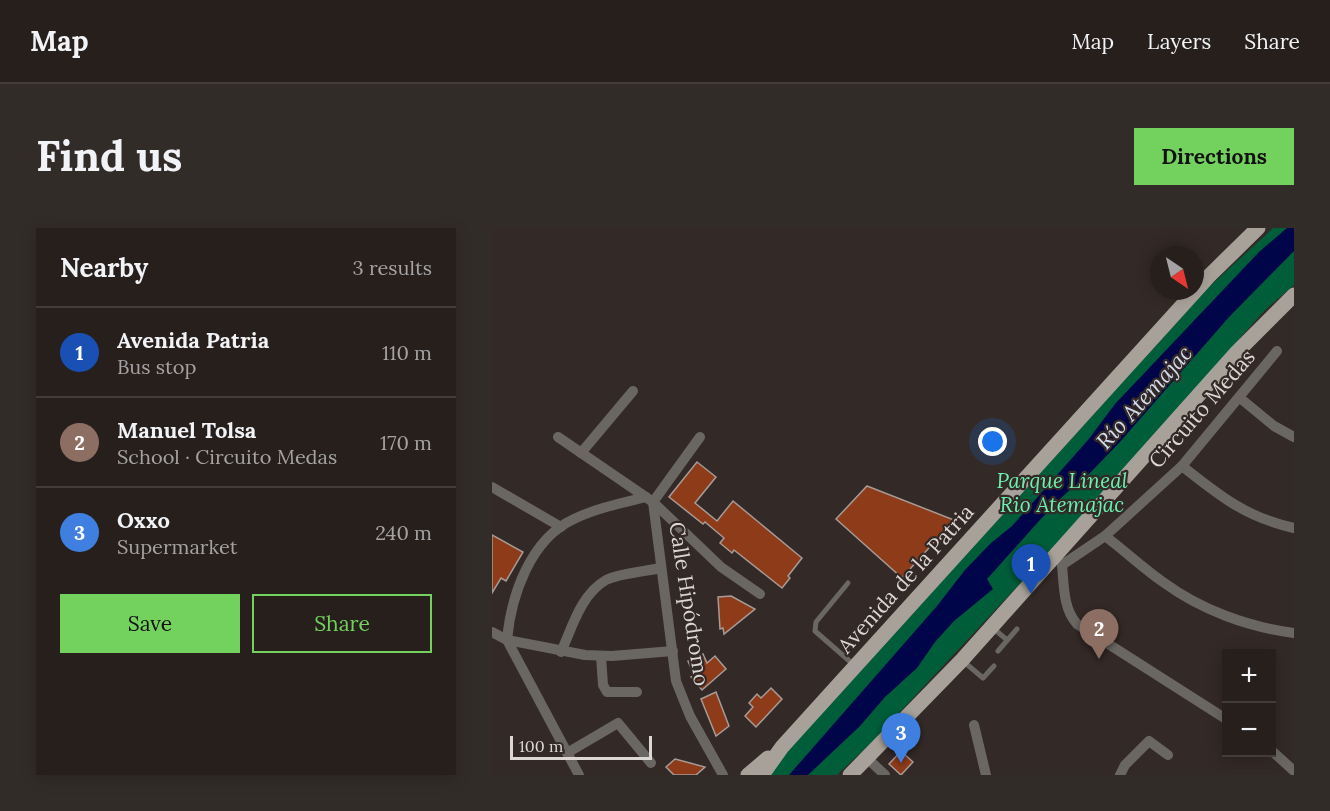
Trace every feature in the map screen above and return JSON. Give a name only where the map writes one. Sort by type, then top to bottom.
[{"type":"main road","name":"Avenida de la Patria","points":[[762,775],[782,747],[1209,276],[1258,228]]},
{"type":"main road","points":[[850,775],[1055,564],[1237,352],[1294,295]]},
{"type":"main road","name":"Avenida de la Patria","points":[[748,775],[782,747]]},
{"type":"main road","points":[[856,775],[868,759]]},
{"type":"street","name":"Circuito Medas","points":[[1055,564],[1105,536],[1182,466],[1277,351]]},
{"type":"street","points":[[581,453],[633,391]]},
{"type":"street","points":[[1240,398],[1274,426],[1294,437]]},
{"type":"street","points":[[558,437],[650,499],[721,567],[760,594]]},
{"type":"street","points":[[579,775],[507,640],[510,613],[525,572],[536,552],[561,527],[573,519],[595,511],[650,499],[700,437]]},
{"type":"street","points":[[1182,466],[1241,510],[1256,517],[1294,528]]},
{"type":"street","points":[[492,487],[561,527]]},
{"type":"street","name":"Calle Hipódromo","points":[[650,499],[676,681],[690,716],[723,775]]},
{"type":"street","points":[[1105,536],[1163,582],[1189,599],[1248,624],[1294,633]]},
{"type":"street","points":[[1055,564],[1068,610],[1071,618],[1077,624],[1222,716]]},
{"type":"street","points":[[561,652],[583,604],[593,590],[607,579],[661,568]]},
{"type":"street","points":[[492,632],[507,640],[561,652],[602,656],[673,651]]},
{"type":"street","points":[[602,656],[603,686],[608,692],[637,692]]},
{"type":"street","points":[[567,753],[618,723],[651,764]]},
{"type":"street","points":[[974,725],[986,775]]},
{"type":"street","points":[[1120,775],[1125,765],[1149,741],[1168,755]]},
{"type":"street","points":[[1276,755],[1294,771]]},
{"type":"street","points":[[868,759],[885,775]]},
{"type":"lane","points":[[849,583],[814,627],[815,632],[856,666]]},
{"type":"lane","points":[[992,627],[1007,640]]},
{"type":"lane","points":[[998,651],[1017,629]]},
{"type":"lane","points":[[962,660],[984,678]]},
{"type":"lane","points":[[978,684],[994,666]]},
{"type":"green space","name":"Parque Lineal Rio Atemajac","points":[[1273,228],[1294,228],[1294,285],[1265,310],[1080,519],[873,741],[837,775],[766,775],[1197,300],[1204,300],[1204,292]]},
{"type":"water","name":"Río Atemajac","points":[[1287,228],[1294,228],[1294,251],[1229,317],[1119,443],[1091,472],[1063,496],[987,579],[993,589],[954,621],[935,642],[917,668],[808,775],[789,775],[937,606],[965,570],[991,543],[1012,526],[1088,440],[1115,404],[1259,252]]},
{"type":"building","points":[[697,462],[716,477],[695,503],[717,521],[733,501],[802,558],[782,588],[734,550],[732,553],[720,543],[724,538],[669,497]]},
{"type":"building","points":[[867,486],[954,520],[902,578],[836,519]]},
{"type":"building","points":[[492,535],[523,552],[506,581],[501,578],[492,593]]},
{"type":"building","points":[[731,596],[755,609],[724,634],[723,628],[720,629],[718,597]]},
{"type":"building","points":[[703,654],[707,663],[715,656],[726,669],[702,690],[691,677],[694,675],[688,661]]},
{"type":"building","points":[[771,688],[782,699],[756,727],[745,716],[753,707],[749,703],[757,694],[761,698]]},
{"type":"building","points":[[716,692],[729,726],[716,736],[701,699]]},
{"type":"building","points":[[901,751],[913,762],[901,775],[889,764]]},
{"type":"building","points":[[675,759],[705,767],[696,775],[674,775],[666,767]]},
{"type":"place","name":"Avenida Patria","points":[[1031,594]]},
{"type":"place","name":"Manuel Tolsa","points":[[1099,659]]},
{"type":"place","name":"Oxxo","points":[[901,763]]}]
